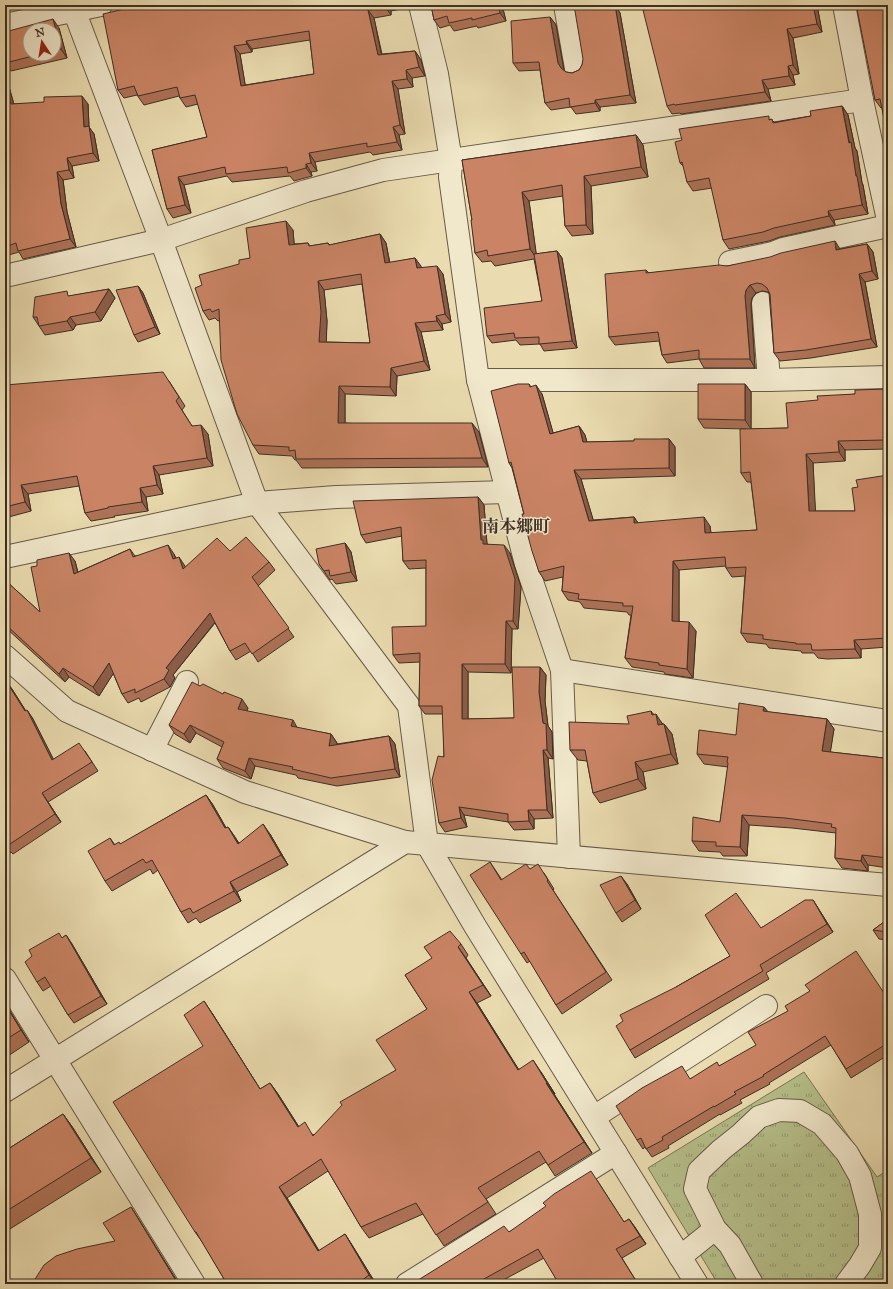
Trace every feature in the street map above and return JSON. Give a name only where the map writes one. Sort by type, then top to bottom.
[{"type":"street","points":[[5,25],[73,8],[101,5]]},
{"type":"street","points":[[420,5],[437,74],[451,161],[450,177],[478,380],[526,564],[562,670],[569,857]]},
{"type":"street","points":[[565,5],[576,68]]},
{"type":"street","points":[[844,5],[862,100],[888,220]]},
{"type":"street","points":[[73,8],[161,240],[257,503],[409,706],[427,844],[475,926],[697,1284]]},
{"type":"street","points":[[5,276],[161,240],[306,190],[383,170],[862,100]]},
{"type":"street","points":[[730,262],[773,253],[783,248],[888,226]]},
{"type":"street","points":[[763,303],[769,380]]},
{"type":"street","points":[[478,380],[769,380],[888,377]]},
{"type":"street","points":[[5,557],[257,503],[336,497],[507,492]]},
{"type":"street","points":[[5,656],[67,711],[245,792],[405,842],[888,885]]},
{"type":"street","points":[[562,670],[888,721]]},
{"type":"street","points":[[152,750],[187,682]]},
{"type":"street","points":[[5,1091],[405,842]]},
{"type":"street","points":[[5,979],[194,1284]]},
{"type":"street","points":[[594,1117],[766,1006]]},
{"type":"street","points":[[752,1284],[730,1244],[715,1229],[695,1189],[699,1171],[721,1150],[759,1117],[779,1110],[800,1111],[822,1124],[847,1153],[860,1176],[879,1248],[860,1265],[846,1284]]},
{"type":"street","points":[[407,1284],[616,1153]]},
{"type":"street","points":[[680,1256],[715,1229]]},
{"type":"green space","points":[[804,1072],[877,1177],[888,1170],[888,1284],[718,1284],[648,1168]]},
{"type":"building","points":[[141,5],[385,5],[385,7],[368,10],[378,55],[415,51],[419,67],[406,70],[407,79],[392,81],[400,125],[393,127],[397,142],[367,147],[367,143],[309,153],[311,163],[306,164],[306,168],[288,173],[287,167],[226,174],[225,167],[178,177],[185,205],[167,209],[152,150],[207,137],[195,95],[180,98],[177,87],[138,96],[134,86],[118,90],[103,14]],"holes":[[[309,31],[314,74],[241,86],[234,46],[247,44],[246,41]]]},
{"type":"building","points":[[431,5],[498,5],[500,13],[472,20],[472,18],[449,23],[447,16],[434,20]]},
{"type":"building","points":[[574,5],[593,5],[594,8],[615,5],[630,95],[595,100],[595,103],[570,107],[569,98],[545,103],[539,62],[513,63],[511,21],[550,17],[558,63],[566,72],[572,73],[579,70],[583,59]]},
{"type":"building","points":[[675,5],[813,5],[817,24],[787,29],[793,65],[788,66],[789,76],[762,80],[765,92],[667,106],[643,10],[676,6]]},
{"type":"building","points":[[860,5],[887,5],[888,134],[880,99],[875,100],[857,9],[861,8]]},
{"type":"building","points":[[53,19],[54,22],[42,22]]},
{"type":"building","points":[[22,27],[22,59],[5,63],[5,32]]},
{"type":"building","points":[[5,84],[11,104],[44,102],[44,97],[82,96],[84,127],[89,126],[93,153],[67,158],[69,170],[57,172],[61,204],[70,239],[18,251],[16,243],[5,247]]},
{"type":"building","points":[[842,106],[849,143],[851,142],[862,205],[828,211],[829,216],[723,240],[709,178],[687,182],[682,162],[680,163],[675,142],[682,140],[679,129],[769,116],[769,120],[772,119],[773,123],[811,116],[810,111]]},
{"type":"building","points":[[636,135],[641,167],[584,176],[586,225],[565,226],[562,185],[522,192],[530,249],[488,256],[487,250],[475,253],[472,220],[462,160]]},
{"type":"building","points":[[286,221],[289,245],[308,243],[309,246],[328,243],[329,245],[380,234],[385,263],[415,258],[417,268],[437,266],[445,314],[436,316],[437,321],[415,323],[424,361],[391,368],[390,387],[339,386],[338,423],[472,423],[482,458],[296,459],[295,450],[289,451],[289,447],[253,445],[237,414],[221,360],[219,309],[212,312],[210,309],[203,311],[195,288],[202,285],[199,275],[239,264],[239,260],[250,258],[246,228]],"holes":[[[361,274],[370,343],[319,342],[321,312],[318,281]]]},
{"type":"building","points":[[835,241],[836,250],[867,244],[872,271],[859,274],[871,339],[806,350],[774,353],[770,294],[767,288],[762,284],[757,283],[750,285],[746,290],[745,296],[750,359],[699,359],[699,350],[662,355],[658,332],[609,337],[605,274],[646,270],[646,273],[719,265],[727,266]]},
{"type":"building","points":[[557,251],[572,341],[539,344],[539,337],[515,338],[514,333],[487,336],[484,308],[542,301],[534,254]]},
{"type":"building","points":[[138,286],[155,327],[134,335],[116,290]]},
{"type":"building","points":[[109,289],[95,312],[70,317],[67,321],[39,326],[37,317],[33,317],[35,297],[67,291],[68,296]]},
{"type":"building","points":[[163,372],[179,397],[176,401],[192,426],[201,425],[207,458],[153,466],[157,485],[140,488],[142,502],[108,507],[85,513],[77,476],[21,485],[25,502],[5,507],[5,385]]},
{"type":"building","points":[[518,384],[529,384],[530,387],[536,385],[550,434],[579,426],[583,442],[634,441],[634,439],[669,439],[669,468],[574,470],[589,521],[634,517],[634,523],[704,517],[705,533],[757,530],[750,472],[741,473],[740,429],[788,428],[786,403],[818,400],[817,396],[855,394],[855,390],[888,389],[888,411],[884,411],[885,440],[838,441],[839,452],[806,454],[809,511],[855,511],[852,488],[858,487],[856,480],[888,475],[888,638],[854,640],[855,649],[812,650],[811,644],[796,644],[763,639],[763,635],[741,633],[746,567],[726,568],[725,557],[673,561],[672,621],[689,622],[687,669],[625,658],[633,606],[623,606],[623,603],[578,599],[579,594],[562,591],[564,566],[539,572],[522,514],[524,514],[511,462],[509,463],[491,391]]},
{"type":"building","points":[[698,384],[745,384],[745,420],[698,419]]},
{"type":"building","points":[[478,497],[481,540],[483,540],[483,544],[504,545],[515,579],[513,621],[506,621],[505,664],[462,664],[462,719],[514,718],[512,667],[540,667],[539,692],[543,723],[546,724],[547,750],[543,750],[547,810],[528,810],[529,821],[508,822],[508,814],[459,807],[461,818],[439,823],[432,780],[438,756],[444,757],[442,706],[419,706],[420,653],[393,655],[392,627],[426,626],[426,560],[403,561],[401,527],[361,535],[353,501]]},
{"type":"building","points":[[246,537],[269,562],[252,577],[289,628],[252,654],[245,643],[230,651],[210,613],[166,668],[169,670],[164,679],[135,693],[135,689],[122,694],[109,663],[93,687],[63,668],[59,674],[5,624],[5,580],[40,612],[31,567],[37,566],[37,560],[69,553],[74,574],[130,549],[133,557],[168,545],[173,559],[179,557],[183,569],[217,538],[230,551]]},
{"type":"building","points":[[345,543],[351,572],[330,576],[329,570],[324,571],[319,564],[316,549]]},
{"type":"building","points":[[5,681],[25,711],[27,710],[52,760],[79,743],[92,762],[42,793],[55,814],[7,846],[6,843],[5,844]]},
{"type":"building","points":[[192,682],[200,686],[203,684],[223,694],[224,692],[242,699],[238,709],[293,720],[291,726],[331,734],[329,746],[389,736],[395,769],[331,778],[292,769],[293,767],[249,758],[245,771],[217,759],[224,742],[190,725],[184,734],[169,725]]},
{"type":"building","points":[[739,703],[764,707],[763,711],[827,719],[822,751],[884,758],[888,727],[888,858],[862,855],[861,861],[835,858],[836,828],[831,827],[832,824],[785,818],[742,815],[740,847],[716,846],[716,842],[692,841],[693,817],[720,822],[728,763],[728,757],[697,754],[699,730],[736,735]]},
{"type":"building","points":[[651,711],[652,715],[656,714],[658,725],[664,724],[671,754],[635,762],[638,779],[593,793],[585,750],[570,750],[569,722],[629,724],[627,716]]},
{"type":"building","points":[[206,795],[225,828],[228,827],[238,844],[263,824],[281,855],[230,882],[234,891],[193,913],[190,908],[181,912],[152,860],[146,863],[143,859],[105,881],[88,851],[110,838],[114,845],[119,842],[120,844]]},
{"type":"building","points":[[490,862],[501,880],[526,864],[530,869],[538,864],[548,880],[547,881],[606,972],[556,1005],[524,952],[521,954],[470,875]]},
{"type":"building","points":[[621,876],[635,900],[616,913],[600,885]]},
{"type":"building","points":[[736,893],[761,928],[805,900],[813,900],[827,924],[760,965],[763,971],[630,1050],[616,1026],[623,1021],[620,1015],[676,987],[730,956],[705,915]]},
{"type":"building","points":[[888,919],[888,932],[873,930]]},
{"type":"building","points":[[450,931],[461,944],[458,947],[483,985],[469,992],[518,1070],[533,1060],[584,1142],[548,1165],[539,1151],[478,1188],[488,1202],[436,1235],[416,1203],[361,1227],[321,1159],[279,1187],[318,1251],[345,1234],[369,1275],[357,1284],[227,1284],[196,1232],[113,1102],[203,1046],[184,1015],[204,1001],[260,1089],[270,1083],[298,1127],[305,1122],[313,1136],[342,1105],[340,1102],[396,1070],[376,1040],[427,1009],[405,975],[432,958],[424,947]]},
{"type":"building","points":[[59,933],[62,938],[66,935],[101,996],[68,1015],[45,977],[37,982],[25,962],[32,956],[29,950]]},
{"type":"building","points":[[856,951],[888,999],[888,1043],[846,1069],[825,1036],[763,1075],[764,1076],[734,1092],[736,1094],[662,1137],[663,1140],[646,1149],[641,1138],[637,1140],[616,1106],[642,1088],[682,1066],[690,1079],[717,1062],[719,1066],[756,1045],[748,1032],[788,1011],[785,1006],[810,991],[805,985]]},
{"type":"building","points":[[5,1004],[21,1030],[5,1040]]},
{"type":"building","points":[[63,1114],[91,1158],[5,1212],[5,1151]]},
{"type":"building","points":[[591,1171],[624,1222],[629,1219],[640,1236],[616,1249],[638,1284],[559,1284],[538,1249],[475,1284],[416,1284],[415,1282],[504,1226],[509,1232],[546,1206],[543,1203],[554,1194]]},
{"type":"building","points":[[131,1207],[178,1284],[32,1284],[44,1265],[56,1256],[77,1249],[115,1241],[103,1223]]},
{"type":"building","points":[[5,1275],[11,1284],[5,1284]]},
{"type":"district","name":"南本郷町","points":[[516,526]]}]
